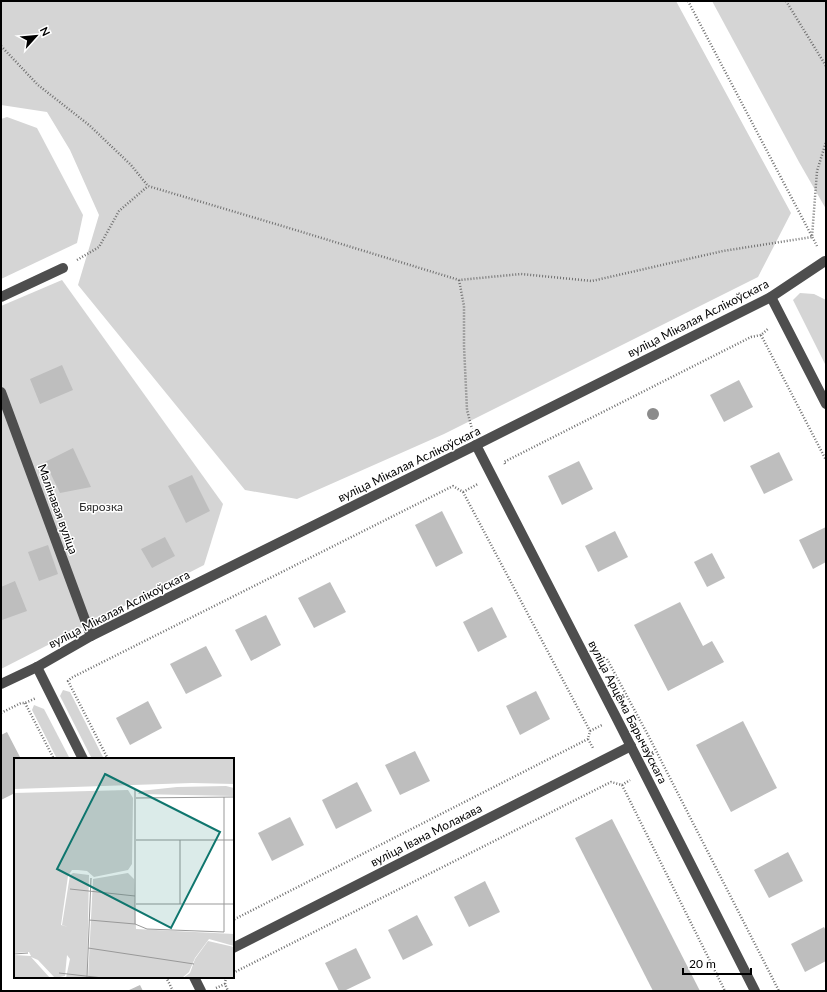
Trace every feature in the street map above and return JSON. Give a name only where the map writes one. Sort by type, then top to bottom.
[{"type":"street","name":"вуліца Мікалая Аслікоўскага","points":[[1,684],[37,667],[91,636],[771,297],[825,261]]},
{"type":"street","points":[[1,298],[63,268]]},
{"type":"street","points":[[771,297],[826,404]]},
{"type":"street","name":"Малінавая вуліца","points":[[1,392],[91,636]]},
{"type":"street","name":"вуліца Арцёма Барычэўскага","points":[[476,445],[755,991]]},
{"type":"street","points":[[37,667],[82,758]]},
{"type":"street","name":"вуліца Івана Молакава","points":[[234,947],[631,746]]},
{"type":"street","points":[[194,978],[201,991]]},
{"type":"path","points":[[688,1],[825,261]]},
{"type":"path","points":[[786,1],[826,66]]},
{"type":"path","points":[[1,46],[38,86],[89,125],[131,165],[148,186],[459,280],[522,274],[592,281],[724,251],[812,237]]},
{"type":"path","points":[[812,237],[817,171],[826,142]]},
{"type":"path","points":[[63,268],[99,247],[119,211],[148,186]]},
{"type":"path","points":[[459,280],[464,306],[464,353],[467,410],[476,445]]},
{"type":"path","points":[[505,470],[504,462],[751,337],[761,335],[826,460]]},
{"type":"path","points":[[107,758],[68,681],[71,678],[453,486],[463,492],[590,731],[588,739],[234,919]]},
{"type":"path","points":[[603,652],[649,737],[779,991]]},
{"type":"path","points":[[1,713],[21,703],[25,703],[53,758]]},
{"type":"path","points":[[234,972],[611,782],[622,785],[725,991]]},
{"type":"path","points":[[166,978],[173,991]]},
{"type":"path","points":[[226,978],[225,984],[228,991]]},
{"type":"green space","points":[[1,1],[676,1],[791,213],[758,277],[444,434],[297,499],[245,490],[78,285],[99,215],[70,150],[47,112],[1,105]]},
{"type":"green space","points":[[712,1],[826,1],[826,209],[799,162]]},
{"type":"green space","points":[[7,117],[37,128],[83,215],[77,243],[1,279],[1,119]]},
{"type":"green space","name":"Бярозка","points":[[62,280],[223,504],[204,565],[1,669],[1,306]]},
{"type":"green space","points":[[800,293],[814,294],[826,300],[826,366],[793,300]]},
{"type":"green space","points":[[63,690],[70,692],[103,758],[91,758],[60,696]]},
{"type":"green space","points":[[34,705],[44,709],[69,758],[56,758],[32,710]]},
{"type":"building","points":[[62,365],[73,390],[40,404],[30,379]]},
{"type":"building","points":[[739,380],[753,407],[724,422],[710,395]]},
{"type":"building","points":[[73,448],[91,487],[60,493],[45,462]]},
{"type":"building","points":[[779,452],[793,480],[764,494],[750,466]]},
{"type":"building","points":[[579,461],[593,489],[562,505],[548,476]]},
{"type":"building","points":[[192,475],[210,511],[186,523],[168,486]]},
{"type":"building","points":[[442,511],[463,553],[436,567],[415,525]]},
{"type":"building","points":[[826,527],[826,562],[813,569],[799,540]]},
{"type":"building","points":[[615,531],[628,557],[598,572],[585,546]]},
{"type":"building","points":[[165,537],[175,556],[152,568],[141,549]]},
{"type":"building","points":[[48,545],[58,574],[39,581],[28,552]]},
{"type":"building","points":[[712,553],[725,578],[707,587],[694,562]]},
{"type":"building","points":[[15,581],[27,611],[2,620],[1,587]]},
{"type":"building","points":[[330,582],[346,612],[314,628],[298,598]]},
{"type":"building","points":[[680,602],[703,646],[712,641],[724,662],[668,691],[634,625]]},
{"type":"building","points":[[492,607],[507,637],[478,652],[463,622]]},
{"type":"building","points":[[266,615],[281,645],[251,661],[235,630]]},
{"type":"building","points":[[206,646],[222,676],[186,694],[170,664]]},
{"type":"building","points":[[536,691],[550,719],[520,735],[506,706]]},
{"type":"building","points":[[148,701],[162,728],[130,745],[116,718]]},
{"type":"building","points":[[743,721],[777,788],[731,812],[696,745]]},
{"type":"building","points":[[7,732],[20,758],[14,758],[14,794],[1,800],[1,735]]},
{"type":"building","points":[[415,751],[430,781],[400,795],[385,765]]},
{"type":"building","points":[[357,782],[372,811],[336,829],[322,800]]},
{"type":"building","points":[[290,817],[304,845],[272,861],[258,833]]},
{"type":"building","points":[[612,819],[700,991],[653,991],[575,838]]},
{"type":"building","points":[[788,852],[803,881],[769,898],[754,870]]},
{"type":"building","points":[[485,881],[500,912],[469,927],[454,897]]},
{"type":"building","points":[[417,915],[433,945],[403,960],[388,930]]},
{"type":"building","points":[[824,927],[826,931],[826,961],[805,972],[791,944]]},
{"type":"building","points":[[356,948],[371,978],[344,991],[339,991],[325,963]]},
{"type":"building","points":[[140,985],[143,991],[127,991]]}]
